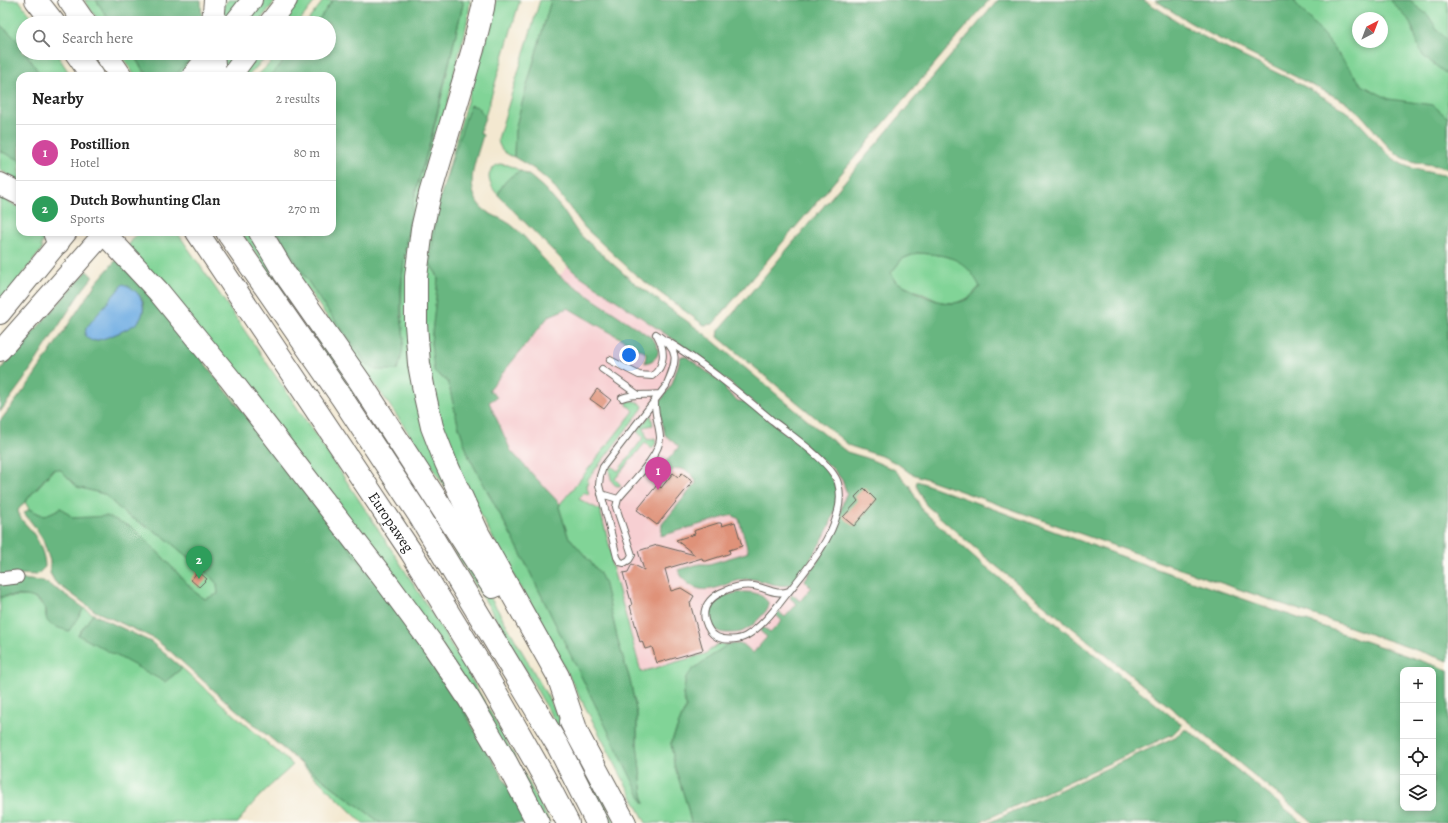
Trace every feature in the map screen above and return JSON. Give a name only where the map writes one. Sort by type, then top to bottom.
[{"type":"highway","points":[[36,0],[49,16]]},
{"type":"highway","points":[[41,0],[51,16]]},
{"type":"highway","points":[[69,0],[80,16]]},
{"type":"highway","points":[[213,16],[214,0]]},
{"type":"highway","points":[[484,0],[473,49],[439,160],[422,230],[416,277],[416,324],[419,364],[432,427],[446,463],[478,533],[558,676],[578,735]]},
{"type":"highway","points":[[81,60],[89,72]]},
{"type":"highway","points":[[110,60],[118,72]]},
{"type":"highway","points":[[214,60],[215,72]]},
{"type":"highway","points":[[0,184],[16,192]]},
{"type":"highway","points":[[108,236],[158,291],[230,379],[412,616],[469,699],[507,764],[538,823]]},
{"type":"highway","name":"Europaweg","points":[[200,236],[412,552],[478,661],[544,777],[568,823]]},
{"type":"highway","name":"Europaweg","points":[[230,236],[342,398],[419,515],[558,746],[597,823]]},
{"type":"highway","points":[[262,236],[284,274],[365,389],[490,582],[578,735],[624,823]]},
{"type":"main road","points":[[239,16],[252,0]]},
{"type":"main road","points":[[275,16],[288,0]]},
{"type":"main road","points":[[195,72],[205,60]]},
{"type":"main road","points":[[234,72],[243,60]]},
{"type":"main road","points":[[0,314],[60,236]]},
{"type":"main road","points":[[0,351],[101,236]]},
{"type":"street","points":[[0,579],[17,576]]},
{"type":"lane","points":[[610,360],[639,375],[652,376],[661,367],[663,361],[661,342],[656,334],[692,356],[725,382],[820,459],[834,475],[838,484],[839,499],[832,529],[814,561],[789,591],[757,628],[742,638],[720,638],[714,636],[706,623],[705,611],[708,603],[714,596],[723,591],[744,586],[753,586],[778,594],[789,591]]},
{"type":"lane","points":[[655,400],[654,410],[660,437],[659,446],[652,458],[618,499],[616,507],[632,555],[629,560],[624,563],[620,562],[616,557],[601,494],[600,476],[603,467],[659,394],[666,386],[674,363],[672,347],[667,341]]},
{"type":"lane","points":[[602,369],[637,394],[644,396],[659,394]]},
{"type":"lane","points":[[622,398],[637,394]]},
{"type":"lane","points":[[601,494],[618,499]]},
{"type":"shaded area","points":[[572,261],[889,503],[736,678],[625,695],[468,386]]},
{"type":"green space","points":[[0,0],[19,0],[30,16],[16,16],[16,40],[0,25]]},
{"type":"green space","points":[[84,0],[96,0],[106,16],[95,16]]},
{"type":"green space","points":[[96,0],[201,0],[202,16],[106,16]]},
{"type":"green space","points":[[228,0],[242,0],[230,16],[223,16],[224,5]]},
{"type":"green space","points":[[262,0],[276,0],[263,16],[251,16]]},
{"type":"green space","points":[[300,0],[316,0],[303,16],[287,16]]},
{"type":"green space","points":[[324,0],[333,0],[321,16],[311,16]]},
{"type":"green space","points":[[333,0],[462,0],[463,4],[430,142],[416,190],[406,242],[401,288],[401,315],[404,339],[401,359],[397,370],[376,370],[365,363],[359,352],[322,303],[280,236],[336,236],[336,72],[274,72],[285,60],[336,60],[336,16],[321,16]]},
{"type":"green space","points":[[462,0],[470,0],[465,33],[456,65],[409,277],[454,500],[395,413],[292,267],[274,236],[280,236],[322,303],[359,352],[365,363],[404,339],[402,320],[402,283],[408,228],[418,185],[431,141],[463,4]]},
{"type":"green space","points":[[496,0],[520,0],[485,117],[478,107],[431,266],[438,279],[431,343],[441,377],[448,381],[458,424],[469,457],[518,548],[644,803],[637,744],[637,715],[630,680],[619,645],[604,582],[599,572],[568,536],[559,507],[634,411],[627,405],[627,402],[635,401],[643,406],[588,479],[587,488],[589,494],[588,495],[584,492],[579,499],[600,510],[613,559],[611,562],[641,672],[705,654],[718,644],[728,644],[706,660],[686,678],[683,695],[686,707],[671,743],[674,764],[691,823],[646,823],[570,678],[477,509],[447,444],[425,359],[425,255],[465,108],[494,16]]},
{"type":"green space","points":[[540,0],[551,0],[519,114],[515,131],[514,157],[503,151],[498,139]]},
{"type":"green space","points":[[551,0],[989,0],[713,324],[704,325],[637,276],[585,228],[551,183],[534,169],[514,157],[515,131],[519,114]]},
{"type":"green space","points":[[998,0],[1143,0],[1198,34],[1291,80],[1341,108],[1357,120],[1390,156],[1403,165],[1448,176],[1448,661],[1157,561],[910,473],[898,464],[884,457],[850,446],[718,337],[719,330]],"holes":[[[917,253],[947,257],[962,264],[968,269],[980,287],[969,298],[960,302],[950,303],[931,299],[895,281],[891,273],[902,259]]]},
{"type":"green space","points":[[1155,0],[1293,0],[1326,38],[1362,85],[1389,99],[1433,105],[1448,118],[1448,169],[1405,159],[1394,152],[1365,119],[1346,102],[1210,34]]},
{"type":"green space","points":[[1162,0],[1448,0],[1448,135]]},
{"type":"green space","points":[[1390,0],[1410,0],[1428,15],[1439,32],[1448,40],[1448,75],[1423,56],[1408,19]]},
{"type":"green space","points":[[0,25],[16,39],[16,60],[31,60],[38,72],[16,72],[16,158],[0,151]]},
{"type":"green space","points":[[31,60],[61,60],[68,72],[38,72]]},
{"type":"green space","points":[[125,60],[136,60],[144,72],[132,72]]},
{"type":"green space","points":[[136,60],[189,60],[178,72],[146,72]]},
{"type":"green space","points":[[189,60],[195,60],[185,72],[178,72]]},
{"type":"green space","points":[[223,60],[233,60],[225,72],[224,72]]},
{"type":"green space","points":[[252,60],[263,60],[252,72],[242,72]]},
{"type":"green space","points":[[273,60],[285,60],[274,72],[261,72]]},
{"type":"green space","points":[[470,105],[478,107],[485,117],[480,133],[483,135],[474,166],[472,182],[475,197],[481,207],[490,214],[510,224],[517,230],[563,278],[652,338],[658,350],[658,354],[654,359],[645,363],[646,353],[568,308],[549,316],[489,390],[497,397],[489,402],[511,451],[560,504],[559,507],[568,536],[599,572],[604,581],[619,645],[630,680],[637,715],[637,744],[644,804],[518,548],[469,457],[458,424],[448,382],[434,371],[431,343],[438,279],[437,274],[430,262],[438,203]]},
{"type":"green space","points":[[0,151],[16,158],[16,180],[0,170]]},
{"type":"green space","points":[[499,164],[508,165],[521,171],[507,180],[498,195],[490,182],[489,174],[494,167]]},
{"type":"green space","points":[[521,171],[530,176],[544,188],[562,209],[578,233],[632,281],[706,335],[847,452],[867,458],[895,470],[909,485],[922,510],[980,562],[1182,725],[1173,734],[978,823],[691,823],[674,764],[671,743],[686,707],[683,695],[686,678],[692,670],[728,644],[743,644],[753,653],[767,637],[760,631],[763,627],[770,633],[782,621],[775,614],[778,611],[785,617],[797,604],[790,598],[792,594],[800,601],[811,588],[804,581],[832,536],[847,493],[842,480],[833,469],[725,379],[686,348],[573,271],[498,195],[507,180]]},
{"type":"green space","points":[[0,197],[16,206],[16,236],[44,236],[45,242],[42,242],[41,247],[43,248],[0,304]]},
{"type":"green space","points":[[135,236],[180,236],[314,432],[414,584],[473,682],[550,823],[546,823],[126,249]]},
{"type":"green space","points":[[244,236],[256,236],[392,443],[474,571],[547,696],[616,823],[610,823],[489,606],[387,445]]},
{"type":"green space","points":[[917,253],[947,256],[961,262],[972,272],[980,286],[970,297],[956,303],[940,302],[895,281],[891,273],[902,259]]},
{"type":"green space","points":[[116,260],[125,261],[424,644],[530,823],[381,823],[297,760],[153,638],[95,611],[55,582],[50,573],[50,561],[43,540],[24,513],[29,509],[44,516],[61,508],[73,518],[107,516],[132,527],[156,550],[196,593],[205,599],[218,594],[217,584],[211,577],[163,536],[125,514],[104,494],[77,487],[61,470],[53,469],[18,510],[21,518],[38,542],[44,557],[45,567],[37,575],[16,574],[0,576],[0,421],[28,385],[96,283]],"holes":[[[134,290],[141,298],[144,308],[142,316],[128,328],[94,341]]]},
{"type":"green space","points":[[87,271],[92,278],[80,293],[23,381],[0,412],[0,370]]},
{"type":"green space","points":[[681,356],[687,357],[725,385],[726,391],[738,401],[746,402],[781,429],[821,465],[830,475],[835,485],[836,499],[834,513],[829,527],[808,564],[790,585],[775,585],[751,579],[744,579],[715,588],[701,589],[689,584],[681,576],[678,570],[699,564],[709,564],[746,553],[748,551],[739,519],[732,515],[661,536],[662,524],[696,483],[693,476],[687,471],[680,469],[671,471],[659,485],[645,475],[658,459],[664,464],[679,447],[665,435],[659,403],[672,384]]},
{"type":"green space","points":[[650,415],[653,425],[644,427],[647,440],[655,438],[656,443],[652,449],[645,443],[615,479],[621,485],[616,486],[612,481],[609,470],[611,466],[618,471],[644,437],[637,432]]},
{"type":"green space","points":[[54,469],[61,470],[77,487],[104,494],[125,514],[163,536],[211,577],[217,584],[218,595],[205,599],[196,593],[156,550],[73,518],[61,508],[44,516],[29,509],[25,502]]},
{"type":"green space","points":[[917,481],[1154,568],[1448,670],[1448,823],[1313,823],[985,557],[926,505],[916,485]]},
{"type":"green space","points":[[17,579],[43,581],[84,608],[69,631],[50,624],[46,618],[46,610],[43,604],[32,597],[19,595],[0,597],[0,581]]},
{"type":"green space","points":[[744,592],[755,593],[763,597],[768,602],[768,609],[754,623],[742,632],[724,633],[716,630],[710,619],[711,610],[715,603],[727,595]]},
{"type":"green space","points":[[30,596],[42,604],[46,617],[68,631],[84,608],[93,614],[78,635],[170,678],[182,668],[293,765],[257,799],[238,823],[0,823],[0,597]]},
{"type":"green space","points":[[93,614],[151,642],[182,668],[165,682],[78,635]]},
{"type":"green space","points":[[1184,730],[1188,730],[1303,823],[988,823],[1175,737]]},
{"type":"green space","points":[[297,760],[381,823],[363,823]]},
{"type":"water","points":[[123,284],[138,294],[142,301],[143,312],[140,319],[134,325],[114,335],[94,341],[89,340],[85,336],[86,328]]},
{"type":"building","points":[[597,389],[611,400],[604,409],[590,399]]},
{"type":"building","points":[[673,473],[678,477],[682,473],[693,481],[657,525],[637,510],[657,485],[661,488]]},
{"type":"building","points":[[864,488],[876,500],[854,526],[843,517],[858,501],[855,497]]},
{"type":"building","points":[[735,522],[742,546],[729,550],[730,553],[728,554],[706,561],[703,561],[702,558],[665,569],[671,591],[681,588],[694,596],[690,603],[703,650],[657,663],[652,647],[645,649],[642,641],[640,642],[623,573],[628,572],[632,564],[644,570],[638,551],[657,545],[695,555],[676,540],[695,534],[694,531],[696,530],[718,523],[721,523],[722,526]]},
{"type":"building","points":[[198,571],[207,579],[199,587],[191,580]]},
{"type":"place","name":"Postillion","points":[[658,490]]},
{"type":"place","name":"Dutch Bowhunting Clan","points":[[199,579]]}]
